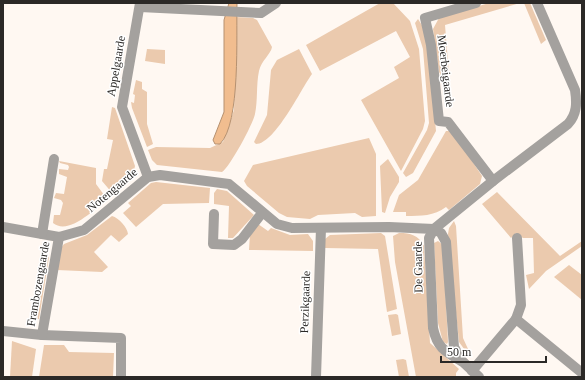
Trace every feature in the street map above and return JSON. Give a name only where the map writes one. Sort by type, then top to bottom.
[{"type":"street","points":[[140,5],[261,13],[276,3]]},
{"type":"street","name":"Moerbeigaarde","points":[[476,3],[425,18],[432,45],[439,121],[448,122],[493,181]]},
{"type":"street","points":[[434,229],[573,119],[577,102],[578,88],[537,3]]},
{"type":"street","name":"Appelgaarde","points":[[140,5],[122,107],[148,177]]},
{"type":"street","points":[[42,234],[54,159]]},
{"type":"street","name":"Notengaarde","points":[[3,227],[59,236],[84,230],[148,177],[160,175],[228,184],[277,224],[292,228],[389,227],[434,229]]},
{"type":"street","points":[[214,214],[213,244],[234,245],[242,239],[262,213]]},
{"type":"street","name":"Perzikgaarde","points":[[316,377],[321,228]]},
{"type":"street","name":"De Gaarde","points":[[462,361],[454,348],[446,242],[441,233],[434,229],[429,238],[436,340],[442,349],[462,361],[476,374]]},
{"type":"street","name":"Frambozengaarde","points":[[42,335],[59,236]]},
{"type":"street","points":[[476,374],[516,319],[521,305],[517,238]]},
{"type":"street","points":[[516,319],[582,373]]},
{"type":"street","points":[[3,331],[42,335],[121,338],[121,377]]},
{"type":"shaded area","points":[[229,3],[237,3],[237,56],[234,98],[227,133],[220,144],[215,144],[213,140],[224,112],[224,20]]},
{"type":"shaded area","points":[[380,3],[393,3],[410,21],[419,49],[425,121],[423,129],[401,171],[361,100],[399,78],[394,67],[410,57],[396,31],[320,71],[306,45]]},
{"type":"shaded area","points":[[489,3],[520,3],[445,25],[449,75],[441,75],[439,72],[433,29],[439,18]]},
{"type":"shaded area","points":[[524,3],[530,3],[546,40],[541,44]]},
{"type":"shaded area","points":[[236,17],[253,18],[257,20],[272,47],[260,67],[255,114],[241,145],[222,172],[157,165],[152,160],[148,150],[156,147],[210,148],[223,142],[234,110]]},
{"type":"shaded area","points":[[418,19],[425,30],[428,45],[436,131],[413,173],[406,177],[403,173],[427,130],[429,123],[423,49],[415,23]]},
{"type":"shaded area","points":[[147,49],[165,50],[165,64],[145,61]]},
{"type":"shaded area","points":[[299,49],[312,74],[279,126],[263,142],[256,144],[254,142],[267,115],[271,70],[277,60]]},
{"type":"shaded area","points":[[136,80],[142,82],[142,89],[147,92],[147,124],[153,144],[147,147],[131,102],[134,103],[135,95],[133,94]]},
{"type":"shaded area","points":[[112,107],[115,108],[135,166],[132,179],[113,194],[102,181],[104,169],[107,169],[113,140],[107,139]]},
{"type":"shaded area","points":[[446,131],[450,131],[454,134],[482,176],[480,184],[449,210],[446,207],[432,214],[417,216],[406,216],[406,212],[393,212],[399,195],[418,180]]},
{"type":"shaded area","points":[[369,138],[376,154],[376,216],[362,217],[355,213],[318,215],[310,219],[287,217],[279,213],[247,186],[244,181],[253,165]]},
{"type":"shaded area","points":[[388,159],[399,177],[399,182],[390,197],[385,213],[382,212],[380,166]]},
{"type":"shaded area","points":[[59,161],[96,168],[96,184],[107,199],[82,219],[67,226],[59,226],[53,223],[54,215],[60,215],[63,203],[61,200],[54,198],[56,193],[64,194],[67,177],[59,174],[59,169],[68,170],[69,167],[68,165],[60,163]]},
{"type":"shaded area","points":[[156,182],[210,188],[209,203],[163,204],[136,227],[123,213],[131,206],[128,203],[151,183]]},
{"type":"shaded area","points":[[217,189],[227,191],[254,215],[233,238],[228,238],[229,206],[214,204],[214,193]]},
{"type":"shaded area","points":[[497,192],[560,256],[582,241],[582,246],[546,271],[529,289],[526,275],[534,273],[533,238],[523,238],[516,233],[511,238],[482,204]]},
{"type":"shaded area","points":[[112,216],[122,223],[128,234],[119,242],[111,235],[94,252],[108,267],[102,272],[57,270],[61,248],[64,244],[87,235]]},
{"type":"shaded area","points":[[454,221],[456,226],[463,338],[468,349],[467,353],[459,342],[448,234],[449,228]]},
{"type":"shaded area","points":[[258,224],[268,231],[271,228],[290,235],[308,234],[313,241],[313,251],[249,250],[250,234]]},
{"type":"shaded area","points":[[381,233],[385,236],[397,309],[387,312],[378,249],[325,248],[325,239],[330,235]]},
{"type":"shaded area","points":[[399,233],[414,235],[424,246],[430,343],[459,369],[456,373],[456,377],[416,377],[395,262],[393,236]]},
{"type":"shaded area","points":[[438,241],[443,245],[447,344],[443,342],[438,323],[434,243]]},
{"type":"shaded area","points":[[41,256],[49,257],[39,319],[31,318],[30,316]]},
{"type":"shaded area","points":[[569,265],[582,275],[582,300],[554,277]]},
{"type":"shaded area","points":[[388,315],[398,315],[401,334],[392,336]]},
{"type":"shaded area","points":[[12,341],[36,349],[32,377],[10,377]]},
{"type":"shaded area","points":[[44,345],[64,345],[69,352],[114,353],[113,377],[39,377]]},
{"type":"shaded area","points":[[396,360],[406,360],[409,377],[399,377]]}]
